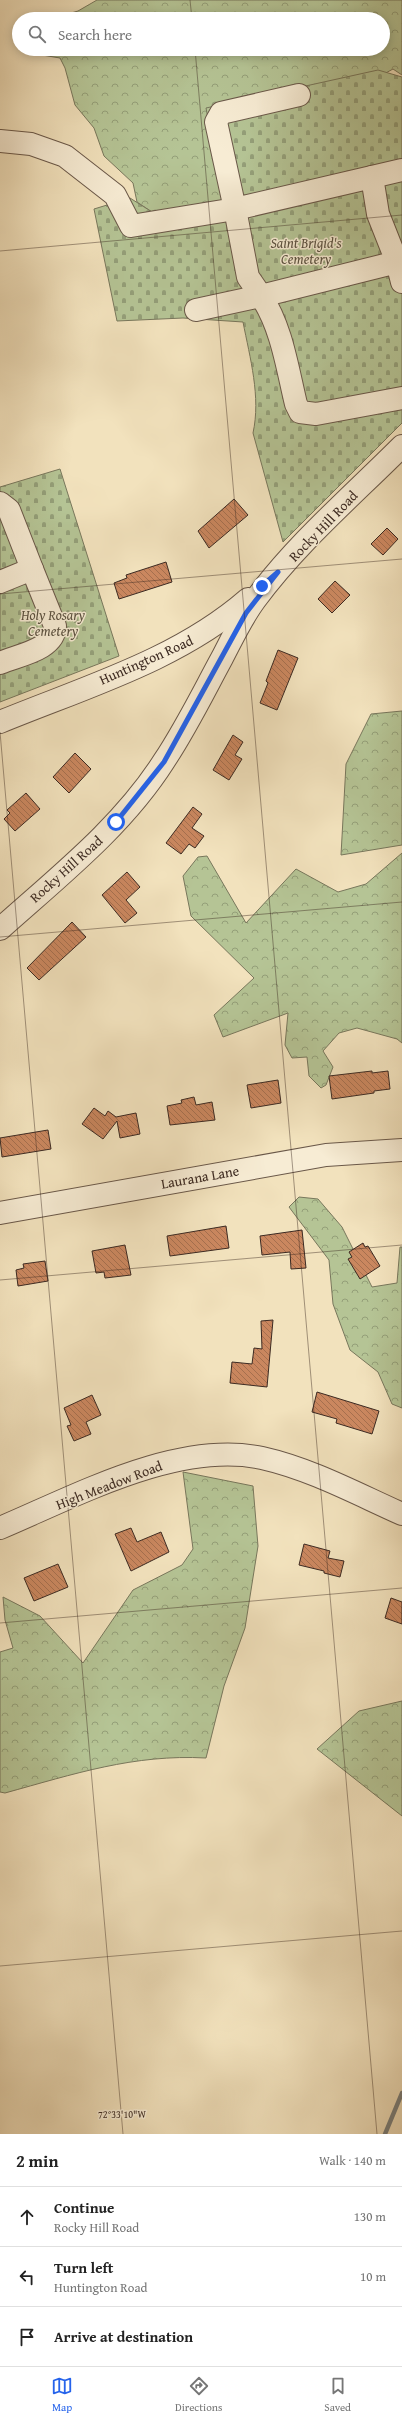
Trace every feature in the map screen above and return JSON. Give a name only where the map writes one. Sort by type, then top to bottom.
[{"type":"street","points":[[299,94],[221,113],[216,122],[248,277],[261,296],[278,330],[296,404],[300,412],[316,414],[402,398]]},
{"type":"street","points":[[0,141],[31,144],[65,156],[115,195],[131,226],[235,209],[402,170]]},
{"type":"street","points":[[196,310],[400,268],[378,214],[372,177]]},
{"type":"street","name":"Rocky Hill Road","points":[[0,928],[94,844],[136,799],[164,762],[182,732],[246,613],[278,572],[402,446]]},
{"type":"street","points":[[0,503],[9,510],[55,626],[55,632],[50,642],[0,662]]},
{"type":"street","points":[[0,582],[32,569]]},
{"type":"street","name":"Huntington Road","points":[[0,722],[144,663],[189,642],[231,613],[278,572]]},
{"type":"street","name":"Laurana Lane","points":[[0,1213],[326,1155],[402,1150]]},
{"type":"street","name":"High Meadow Road","points":[[0,1528],[126,1475],[180,1459],[221,1456],[261,1458],[290,1466],[402,1514]]},
{"type":"green space","points":[[97,0],[402,0],[402,75],[393,69],[373,80],[304,94],[281,87],[234,117],[222,188],[222,222],[152,212],[137,202],[133,183],[104,156],[94,128],[75,105],[65,68],[60,58],[48,56],[390,56],[390,12],[75,12]]},
{"type":"green space","name":"Saint Brigid's Cemetery","points":[[378,70],[402,77],[402,423],[283,542],[253,433],[256,406],[254,378],[243,322],[183,318],[117,321],[94,209],[130,198],[152,212],[224,202],[206,108]]},
{"type":"green space","name":"Holy Rosary Cemetery","points":[[60,469],[119,656],[0,702],[0,487]]},
{"type":"green space","points":[[402,711],[402,845],[341,855],[346,764],[371,714]]},
{"type":"green space","points":[[402,853],[402,1043],[397,1039],[357,1028],[339,1033],[323,1051],[333,1067],[326,1085],[321,1088],[309,1076],[307,1057],[292,1058],[285,1045],[288,1013],[223,1037],[214,1015],[254,978],[191,916],[183,876],[198,857],[207,856],[246,923],[296,869],[338,892],[366,884]]},
{"type":"green space","points":[[299,1197],[318,1199],[342,1227],[372,1287],[397,1283],[400,1247],[402,1247],[402,1408],[392,1404],[378,1372],[350,1350],[333,1304],[329,1260],[289,1207]]},
{"type":"green space","points":[[183,1472],[253,1486],[258,1546],[245,1628],[224,1686],[206,1758],[154,1759],[129,1762],[80,1773],[5,1793],[0,1792],[0,1652],[13,1648],[5,1620],[3,1597],[40,1616],[83,1663],[133,1590],[182,1565],[193,1549]]},
{"type":"green space","points":[[402,1701],[402,1816],[317,1749],[359,1711]]},
{"type":"building","points":[[234,499],[248,515],[209,548],[198,531]]},
{"type":"building","points":[[387,528],[398,539],[383,555],[371,544]]},
{"type":"building","points":[[166,562],[172,582],[119,599],[114,583],[127,578],[126,575]]},
{"type":"building","points":[[335,581],[350,595],[332,613],[318,599]]},
{"type":"building","points":[[278,650],[298,658],[277,710],[260,703],[268,683],[266,681]]},
{"type":"building","points":[[233,735],[243,742],[235,755],[242,759],[229,780],[213,770]]},
{"type":"building","points":[[75,753],[91,769],[69,793],[53,777]]},
{"type":"building","points":[[26,793],[40,809],[15,831],[4,819],[10,813],[7,810]]},
{"type":"building","points":[[193,807],[202,814],[192,828],[204,836],[195,848],[189,844],[181,854],[166,843]]},
{"type":"building","points":[[127,872],[140,887],[126,900],[137,913],[125,923],[102,895]]},
{"type":"building","points":[[72,922],[86,937],[39,980],[27,968]]},
{"type":"building","points":[[372,1071],[372,1073],[388,1071],[390,1089],[374,1091],[374,1093],[332,1099],[329,1076]]},
{"type":"building","points":[[278,1080],[281,1103],[251,1108],[247,1085]]},
{"type":"building","points":[[194,1097],[196,1105],[212,1102],[215,1120],[170,1125],[167,1106],[182,1103],[181,1100]]},
{"type":"building","points":[[94,1108],[105,1116],[108,1111],[116,1117],[136,1113],[140,1134],[120,1138],[117,1121],[103,1139],[82,1124]]},
{"type":"building","points":[[48,1130],[51,1149],[2,1157],[0,1138]]},
{"type":"building","points":[[226,1226],[229,1248],[170,1256],[167,1236]]},
{"type":"building","points":[[302,1230],[306,1268],[291,1269],[290,1252],[262,1255],[260,1236]]},
{"type":"building","points":[[363,1243],[365,1247],[368,1246],[380,1266],[360,1279],[348,1259],[352,1257],[349,1252]]},
{"type":"building","points":[[125,1245],[131,1275],[105,1278],[104,1272],[96,1273],[92,1251]]},
{"type":"building","points":[[45,1261],[48,1281],[18,1286],[16,1270],[24,1268],[23,1264]]},
{"type":"building","points":[[273,1320],[267,1387],[230,1383],[232,1362],[252,1364],[254,1348],[262,1349],[261,1321]]},
{"type":"building","points":[[317,1392],[379,1411],[372,1434],[336,1423],[337,1419],[312,1412]]},
{"type":"building","points":[[92,1395],[101,1415],[86,1422],[91,1434],[74,1441],[67,1426],[71,1425],[64,1408]]},
{"type":"building","points":[[131,1528],[137,1542],[161,1532],[169,1552],[131,1571],[115,1534]]},
{"type":"building","points":[[304,1544],[330,1551],[328,1558],[344,1561],[340,1577],[324,1573],[324,1571],[299,1565]]},
{"type":"building","points":[[58,1564],[68,1587],[34,1601],[24,1578]]},
{"type":"building","points":[[391,1598],[402,1602],[402,1624],[385,1618]]},
{"type":"waterway","points":[[385,2134],[402,2093]]},
{"type":"route","points":[[116,822],[136,799],[164,762],[197,706],[238,626],[256,599],[278,572],[262,586]]}]
